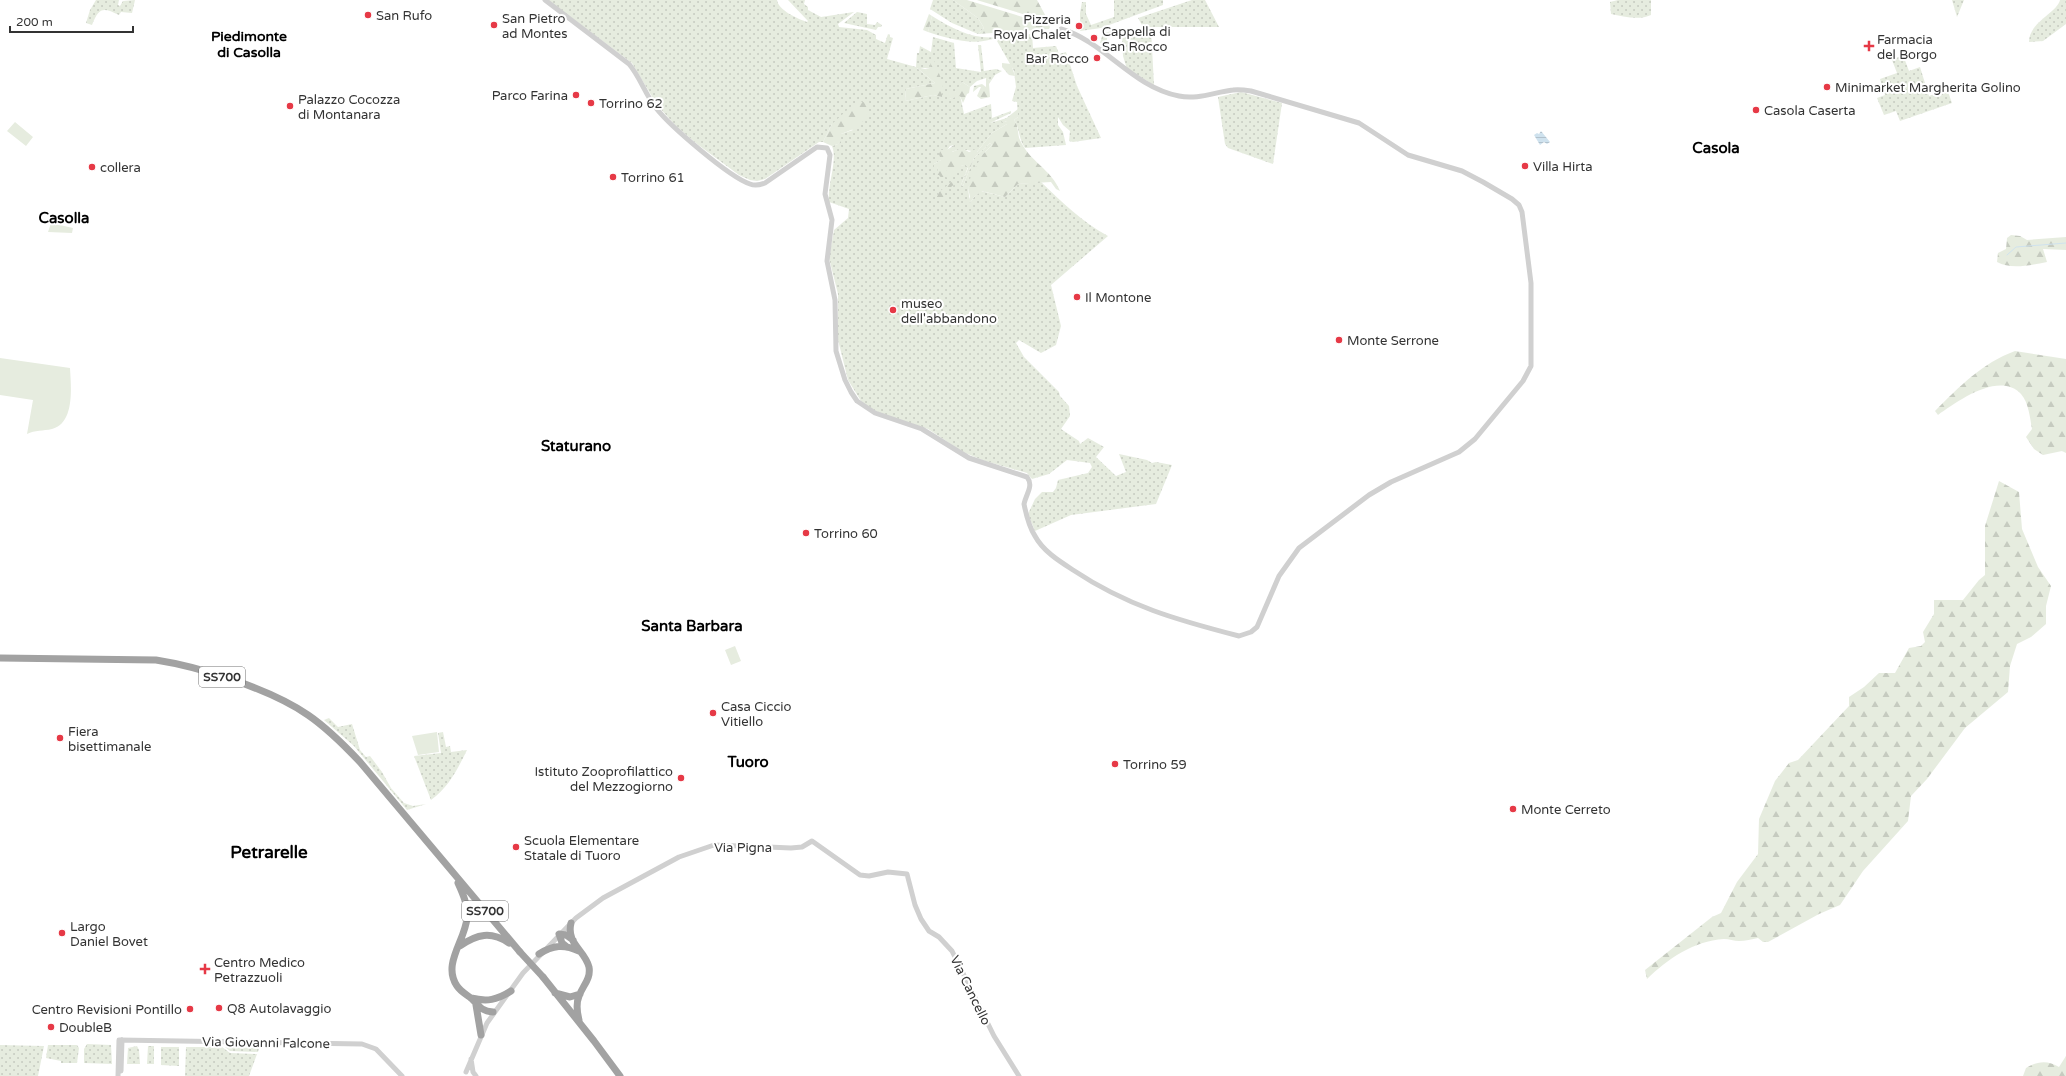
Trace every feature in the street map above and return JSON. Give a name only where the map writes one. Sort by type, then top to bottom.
[{"type":"highway","name":"SS700","points":[[0,658],[143,658],[179,663],[214,674],[272,696],[308,715],[339,740],[360,762],[542,977],[580,1023],[620,1076]]},
{"type":"highway","name":"SS700","points":[[455,875],[466,900],[467,916],[460,946],[454,957],[452,965],[453,975],[456,985],[478,1003],[481,1035]]},
{"type":"highway","points":[[571,923],[570,933],[587,963],[589,973],[587,982],[580,994],[577,1012],[580,1023]]},
{"type":"highway","name":"SS700","points":[[460,946],[476,936],[486,934],[500,937],[518,950]]},
{"type":"highway","points":[[567,947],[562,943],[559,934],[566,935],[573,940]]},
{"type":"highway","points":[[540,954],[549,948],[557,946],[567,947],[579,951]]},
{"type":"highway","points":[[493,1012],[486,1012],[478,1003],[497,999],[511,991]]},
{"type":"highway","points":[[555,993],[570,997],[580,994]]},
{"type":"street","points":[[545,0],[629,64],[635,70],[655,107],[670,124],[713,160],[741,180],[758,185],[765,183],[817,147],[827,148],[830,155],[825,194],[832,220],[827,261],[835,300],[836,351],[845,380],[857,401],[875,413],[922,429],[936,436],[969,458],[1027,477],[1030,481],[1030,488],[1024,504],[1035,536],[1052,556],[1087,580],[1114,595],[1150,611],[1204,628],[1245,635],[1257,627],[1279,576],[1299,548],[1345,511],[1368,495],[1391,482],[1459,452],[1475,439],[1523,381],[1531,366],[1531,283],[1522,212],[1512,199],[1483,182],[1462,171],[1408,155],[1359,123],[1251,91],[1234,89],[1192,97],[1168,93],[1138,79],[1077,34],[1061,29]]},
{"type":"street","name":"Via Pigna","points":[[464,1075],[481,1035],[493,1012],[511,991],[523,973],[559,934],[603,898],[679,857],[714,845],[791,848],[802,847],[812,841]]},
{"type":"street","name":"Via Cancello","points":[[812,841],[860,875],[869,876],[888,872],[907,874],[915,905],[929,931],[939,937],[952,951],[994,1036],[1019,1076]]},
{"type":"street","points":[[118,1076],[120,1040]]},
{"type":"street","points":[[120,1040],[121,1076]]},
{"type":"street","name":"Via Giovanni Falcone","points":[[120,1040],[362,1044],[376,1049],[402,1076]]},
{"type":"street","points":[[464,1075],[476,1075],[471,1059]]},
{"type":"green space","points":[[96,0],[119,0],[118,5],[120,6],[123,1],[135,0],[132,13],[121,12],[119,15],[102,10],[97,15],[92,25],[86,23],[90,10]]},
{"type":"green space","points":[[548,0],[777,0],[778,4],[785,11],[807,22],[808,21],[788,0],[805,0],[804,4],[808,7],[808,10],[821,17],[854,12],[838,24],[839,27],[867,30],[876,35],[876,39],[885,43],[888,34],[890,35],[890,37],[893,38],[887,59],[916,67],[917,53],[919,53],[920,46],[931,52],[933,37],[954,43],[956,68],[981,72],[978,45],[981,45],[984,71],[996,69],[1002,71],[995,75],[991,81],[986,78],[977,81],[970,87],[962,82],[949,99],[960,95],[964,114],[991,104],[992,118],[1011,111],[1011,113],[990,123],[1010,117],[1004,122],[1007,121],[1007,124],[992,133],[977,152],[961,149],[951,152],[954,145],[950,146],[941,160],[934,164],[942,169],[966,165],[968,167],[961,185],[963,186],[974,158],[990,143],[992,145],[983,154],[968,188],[970,203],[981,191],[1005,197],[1018,184],[1041,182],[1081,218],[1108,236],[1051,285],[1061,326],[1056,345],[1041,353],[1019,340],[1016,343],[1024,357],[1059,392],[1060,396],[1069,406],[1070,416],[1061,429],[1079,441],[1080,444],[1088,438],[1104,447],[1096,457],[1116,476],[1126,472],[1119,454],[1147,460],[1152,463],[1156,462],[1172,465],[1156,504],[1071,515],[1035,531],[1028,514],[1035,499],[1042,492],[1053,492],[1056,488],[1058,480],[1088,473],[1092,467],[1090,463],[1067,460],[1049,474],[1032,479],[1027,473],[982,460],[963,452],[928,429],[882,414],[870,408],[861,401],[848,380],[838,340],[838,294],[829,258],[834,230],[848,218],[849,209],[829,202],[829,188],[834,158],[832,146],[841,143],[841,134],[853,130],[832,124],[823,142],[819,142],[765,179],[757,181],[750,180],[739,175],[697,144],[676,126],[657,105],[632,63]],"holes":[[[931,65],[942,97],[933,95],[905,101],[906,89],[935,83],[917,68],[930,68]]]},
{"type":"green space","points":[[933,0],[953,0],[978,18],[984,28],[978,34],[952,23],[930,9]]},
{"type":"green space","points":[[953,0],[967,0],[1049,25],[1050,27],[1049,29],[978,34],[984,28],[978,18]]},
{"type":"green space","points":[[977,0],[1037,0],[1049,22],[980,1]]},
{"type":"green space","points":[[1114,0],[1163,0],[1163,5],[1101,28],[1080,31],[1080,13],[1082,2],[1086,2],[1086,14],[1091,25],[1114,17]]},
{"type":"green space","points":[[1192,0],[1205,0],[1219,27],[1143,27],[1138,18]]},
{"type":"green space","points":[[1618,0],[1651,0],[1651,15],[1636,18],[1611,14],[1610,2]]},
{"type":"green space","points":[[1952,0],[1964,0],[1957,17]]},
{"type":"green space","points":[[2060,0],[2066,0],[2066,24],[2043,41],[2029,42],[2033,29],[2058,5]]},
{"type":"green space","points":[[857,12],[867,14],[867,24],[875,25],[877,22],[882,25],[881,27],[878,27],[876,30],[844,23]]},
{"type":"green space","points":[[929,14],[932,16],[928,32],[923,30]]},
{"type":"green space","points":[[932,16],[956,29],[972,35],[980,37],[998,37],[990,40],[972,42],[936,35],[928,32]]},
{"type":"green space","points":[[1151,29],[1154,85],[1127,69],[1123,56],[1122,35],[1108,35],[1106,43],[1100,43],[1103,33],[1118,30]]},
{"type":"green space","points":[[1032,34],[1033,48],[1056,46],[1059,54],[1066,52],[1077,86],[1101,138],[1073,142],[1069,141],[1070,131],[1063,125],[1058,117],[1058,125],[1063,132],[1066,145],[1025,148],[1014,120],[1018,117],[1017,102],[1012,101],[1016,87],[1014,71],[997,41],[1003,36]]},
{"type":"green space","points":[[1903,55],[1909,71],[1920,67],[1929,96],[1947,89],[1952,103],[1900,121],[1896,111],[1884,115],[1877,98],[1885,95],[1880,79],[1897,73],[1892,60]]},
{"type":"green space","points":[[931,60],[934,60],[943,84],[942,97],[933,95],[905,101],[906,89],[935,83],[916,67],[925,69],[930,68]]},
{"type":"green space","points":[[1002,63],[1011,64],[1015,76],[1009,75],[1002,67]]},
{"type":"green space","points":[[986,78],[991,81],[989,84],[990,97],[981,99],[977,96],[981,87],[973,92],[974,86],[982,84],[986,87]]},
{"type":"green space","points":[[962,82],[970,87],[969,93],[967,94],[963,103],[960,96],[949,99],[949,91],[955,92]]},
{"type":"green space","points":[[1241,92],[1282,103],[1273,164],[1228,148],[1225,144],[1218,97]]},
{"type":"green space","points":[[857,101],[869,103],[869,109],[865,119],[857,126],[841,134],[841,143],[832,146],[823,142],[832,124]]},
{"type":"green space","points":[[1018,109],[1018,117],[1014,120],[1017,125],[1020,140],[1029,154],[1052,177],[1060,191],[1056,189],[1051,182],[1018,184],[1005,197],[982,191],[974,197],[970,203],[968,202],[970,197],[968,188],[971,175],[983,154],[992,145],[990,143],[974,158],[963,186],[961,185],[968,168],[966,165],[962,165],[951,180],[946,177],[947,170],[943,180],[939,175],[937,175],[938,167],[934,168],[934,164],[941,160],[939,154],[941,150],[947,150],[954,145],[952,152],[962,148],[969,152],[976,149],[977,152],[992,133],[1007,124],[1007,121],[1000,123]]},
{"type":"green space","points":[[15,122],[33,137],[26,146],[7,131]]},
{"type":"green space","points":[[953,181],[957,182],[945,192],[943,202],[938,201],[936,199],[939,192]]},
{"type":"green space","points":[[51,223],[73,228],[72,233],[48,232]]},
{"type":"green space","points":[[2011,235],[2020,236],[2027,240],[2066,237],[2066,250],[2043,249],[2047,262],[2021,266],[2008,266],[1997,262],[1998,253],[2006,249],[2007,238]]},
{"type":"green space","points":[[2015,351],[2066,359],[2066,453],[2062,451],[2043,455],[2034,449],[2026,437],[2032,429],[2027,406],[2021,394],[2012,388],[2002,386],[1990,387],[1967,396],[1938,415],[1935,411],[1972,376],[1992,362]]},
{"type":"green space","points":[[0,358],[70,368],[71,394],[65,420],[52,429],[27,434],[33,400],[0,395]]},
{"type":"green space","points":[[1999,481],[2019,492],[2022,529],[2038,567],[2051,586],[2046,606],[2046,624],[2031,637],[2017,644],[2010,666],[2008,692],[1965,728],[1927,779],[1911,796],[1908,821],[1863,871],[1840,905],[1819,914],[1768,942],[1763,942],[1758,938],[1739,941],[1724,939],[1702,943],[1672,958],[1647,979],[1645,970],[1712,917],[1721,913],[1737,882],[1758,854],[1759,819],[1775,781],[1789,763],[1798,760],[1849,706],[1849,697],[1864,687],[1879,673],[1895,673],[1909,648],[1921,646],[1925,642],[1923,632],[1934,614],[1934,600],[1963,600],[1979,580],[1985,575],[1985,526]]},
{"type":"green space","points":[[735,646],[741,661],[731,665],[725,650]]},
{"type":"green space","points":[[329,718],[338,727],[352,724],[360,750],[366,757],[370,756],[382,772],[391,788],[404,803],[413,806],[426,804],[407,810],[354,746],[324,720]]},
{"type":"green space","points":[[437,732],[439,752],[418,755],[412,736]]},
{"type":"green space","points":[[443,732],[446,747],[450,746],[451,752],[467,750],[448,784],[431,800],[414,756],[441,753],[438,733]]},
{"type":"green space","points":[[87,1044],[111,1045],[112,1064],[84,1063],[84,1049]]},
{"type":"green space","points":[[0,1045],[44,1046],[38,1076],[0,1076]]},
{"type":"green space","points":[[48,1045],[77,1045],[79,1048],[77,1063],[61,1063],[61,1061],[46,1058]]},
{"type":"green space","points":[[137,1046],[139,1050],[140,1064],[127,1064],[128,1048]]},
{"type":"green space","points":[[148,1046],[154,1046],[154,1064],[147,1064]]},
{"type":"green space","points":[[161,1047],[179,1047],[179,1066],[161,1065]]},
{"type":"green space","points":[[186,1047],[222,1047],[230,1053],[257,1054],[249,1076],[185,1076]]},
{"type":"green space","points":[[225,1047],[259,1048],[258,1052],[230,1051]]},
{"type":"green space","points":[[2066,1056],[2066,1076],[2023,1076],[2026,1068],[2042,1062],[2051,1063],[2059,1067]]},
{"type":"water","points":[[1541,131],[1550,142],[1547,144],[1544,142],[1540,145],[1534,135],[1537,133],[1539,134]]},
{"type":"waterway","points":[[2007,255],[2016,247],[2066,243]]},
{"type":"place","name":"San Rufo","points":[[368,15]]},
{"type":"place","name":"San Pietro ad Montes","points":[[494,25]]},
{"type":"place","name":"Pizzeria Royal Chalet","points":[[1079,26]]},
{"type":"place","name":"Cappella di San Rocco","points":[[1094,38]]},
{"type":"place","name":"Farmacia del Borgo","points":[[1869,46]]},
{"type":"place","name":"Bar Rocco","points":[[1097,58]]},
{"type":"place","name":"Minimarket Margherita Golino","points":[[1827,87]]},
{"type":"place","name":"Parco Farina","points":[[576,95]]},
{"type":"place","name":"Torrino 62","points":[[591,103]]},
{"type":"place","name":"Palazzo Cocozza di Montanara","points":[[290,106]]},
{"type":"place","name":"Casola Caserta","points":[[1756,110]]},
{"type":"place","name":"Villa Hirta","points":[[1525,166]]},
{"type":"place","name":"collera","points":[[92,167]]},
{"type":"place","name":"Torrino 61","points":[[613,177]]},
{"type":"place","name":"Il Montone","points":[[1077,297]]},
{"type":"place","name":"museo dell'abbandono","points":[[893,310]]},
{"type":"place","name":"Monte Serrone","points":[[1339,340]]},
{"type":"place","name":"Torrino 60","points":[[806,533]]},
{"type":"place","name":"Casa Ciccio Vitiello","points":[[713,713]]},
{"type":"place","name":"Fiera bisettimanale","points":[[60,738]]},
{"type":"place","name":"Torrino 59","points":[[1115,764]]},
{"type":"place","name":"Istituto Zooprofilattico del Mezzogiorno","points":[[681,778]]},
{"type":"place","name":"Monte Cerreto","points":[[1513,809]]},
{"type":"place","name":"Scuola Elementare Statale di Tuoro","points":[[516,847]]},
{"type":"place","name":"Largo Daniel Bovet","points":[[62,933]]},
{"type":"place","name":"Centro Medico Petrazzuoli","points":[[205,969]]},
{"type":"place","name":"Q8 Autolavaggio","points":[[219,1008]]},
{"type":"place","name":"Centro Revisioni Pontillo","points":[[190,1009]]},
{"type":"place","name":"DoubleB","points":[[51,1027]]},
{"type":"district","name":"Piedimonte di Casolla","points":[[249,44]]},
{"type":"district","name":"Casola","points":[[1716,148]]},
{"type":"district","name":"Casolla","points":[[64,218]]},
{"type":"district","name":"Staturano","points":[[576,446]]},
{"type":"district","name":"Santa Barbara","points":[[692,626]]},
{"type":"district","name":"Tuoro","points":[[748,762]]},
{"type":"district","name":"Petrarelle","points":[[269,852]]}]
